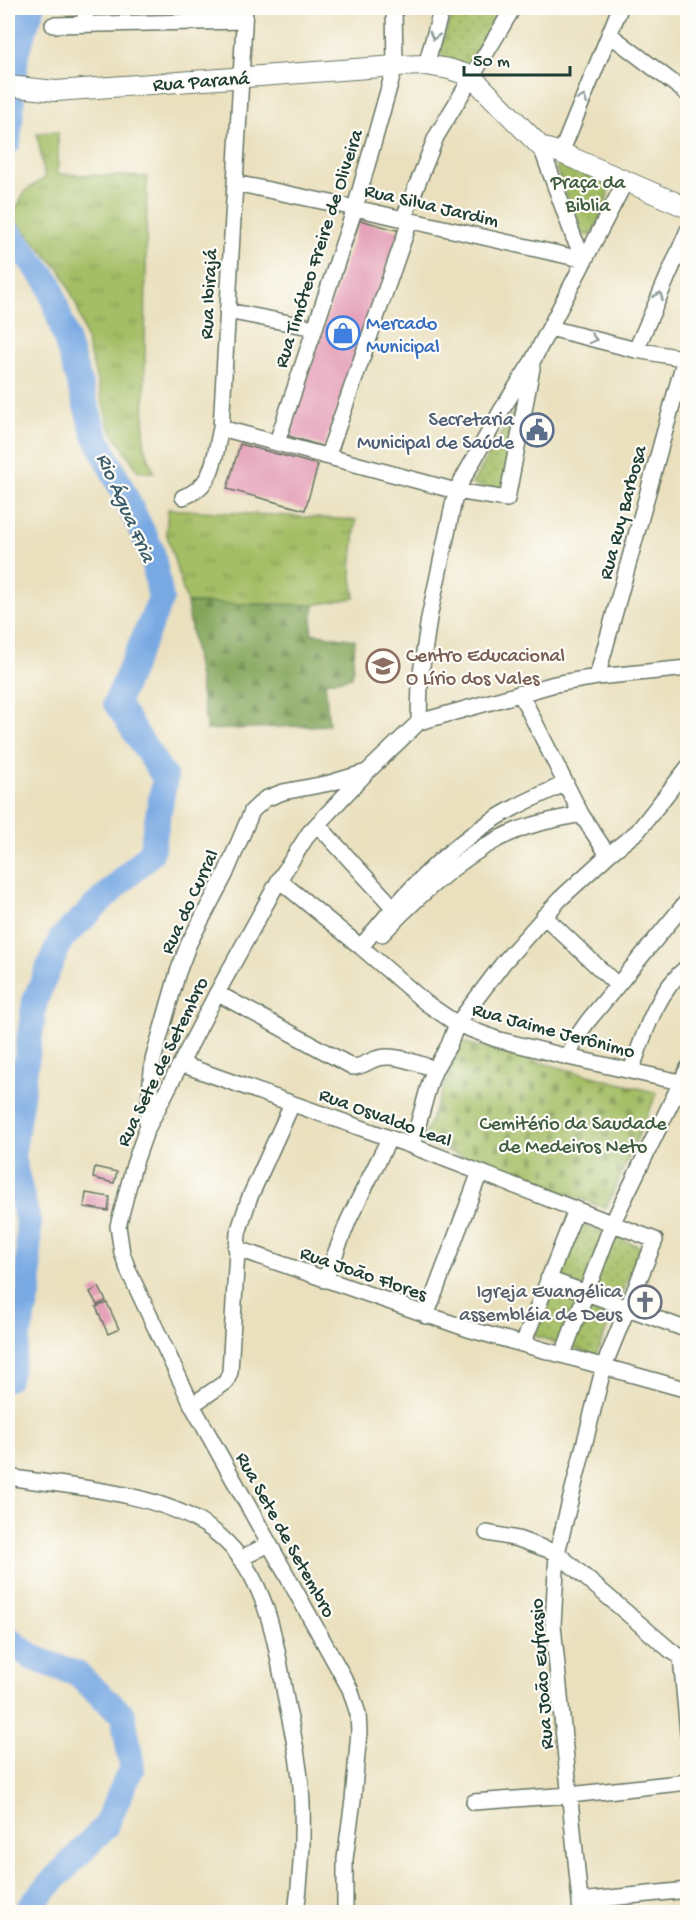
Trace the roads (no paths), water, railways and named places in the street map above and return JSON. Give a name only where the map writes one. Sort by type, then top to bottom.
[{"type":"main road","name":"Rua Paraná","points":[[16,87],[56,91],[426,65],[471,76]]},
{"type":"main road","points":[[471,76],[541,147],[561,153],[687,208]]},
{"type":"street","points":[[84,24],[86,8]]},
{"type":"street","name":"Rua Timóteo Freire de Oliveira","points":[[277,442],[355,208],[394,66],[394,8]]},
{"type":"street","points":[[426,65],[442,8]]},
{"type":"street","points":[[328,455],[436,137],[513,8]]},
{"type":"street","points":[[561,153],[620,8]]},
{"type":"street","points":[[53,25],[244,14]]},
{"type":"street","name":"Rua Ibirajá","points":[[183,497],[195,493],[204,486],[209,476],[221,428],[244,14]]},
{"type":"street","points":[[609,34],[687,94]]},
{"type":"street","points":[[541,147],[574,238],[585,260]]},
{"type":"street","points":[[625,182],[534,360],[501,411],[456,491],[429,618],[420,680],[419,722],[468,710],[520,693],[597,677],[687,669]]},
{"type":"street","name":"Rua Silva Jardim","points":[[235,183],[585,260]]},
{"type":"street","points":[[636,350],[687,230]]},
{"type":"street","points":[[227,311],[315,328]]},
{"type":"street","points":[[550,328],[636,350],[686,358]]},
{"type":"street","name":"Rua Ruy Barbosa","points":[[597,677],[686,358]]},
{"type":"street","points":[[221,428],[456,491],[507,500],[534,360]]},
{"type":"street","points":[[520,693],[581,814],[608,855]]},
{"type":"street","name":"Rua Sete de Setembro","points":[[345,1912],[345,1859],[358,1753],[358,1714],[350,1689],[192,1406],[129,1272],[119,1238],[118,1226],[134,1165],[146,1131],[217,993],[279,880],[309,833],[419,722]]},
{"type":"street","points":[[412,1146],[435,1069],[449,1046],[457,1024],[504,962],[544,916],[608,855],[638,831],[687,766]]},
{"type":"street","name":"Rua do Curral","points":[[146,1131],[153,1060],[178,972],[189,943],[225,875],[252,811],[265,799],[282,792],[330,783],[367,772]]},
{"type":"street","points":[[363,949],[393,907],[432,868],[468,839],[512,809],[566,783]]},
{"type":"street","points":[[363,949],[439,881],[503,837],[519,830],[581,814]]},
{"type":"street","points":[[318,825],[393,907]]},
{"type":"street","name":"Rua Jaime Jerônimo","points":[[279,880],[426,1003],[457,1024],[495,1039],[568,1057],[631,1071],[685,1078]]},
{"type":"street","points":[[568,1057],[578,1035],[616,984],[687,900]]},
{"type":"street","points":[[544,916],[616,984]]},
{"type":"street","points":[[631,1071],[657,1006],[672,982],[687,966]]},
{"type":"street","points":[[217,993],[352,1067],[359,1067],[378,1058],[389,1057],[435,1069]]},
{"type":"street","name":"Rua Osvaldo Leal","points":[[181,1064],[412,1146],[655,1240],[629,1308]]},
{"type":"street","points":[[563,1354],[612,1224],[685,1078]]},
{"type":"street","points":[[192,1406],[226,1382],[230,1372],[236,1248],[242,1218],[292,1104]]},
{"type":"street","points":[[325,1280],[349,1219],[389,1139]]},
{"type":"street","points":[[426,1316],[480,1172]]},
{"type":"street","points":[[523,1344],[576,1210]]},
{"type":"street","name":"Rua João Flores","points":[[236,1248],[426,1316],[687,1390]]},
{"type":"street","points":[[548,1279],[687,1330]]},
{"type":"street","name":"Rua João Eufrasio","points":[[580,1907],[553,1625],[557,1554],[604,1366],[629,1308]]},
{"type":"street","points":[[8,1477],[131,1496],[185,1514],[205,1525],[221,1538],[250,1573],[262,1597],[273,1628],[298,1764],[302,1803],[300,1887],[296,1912]]},
{"type":"street","points":[[487,1533],[518,1539],[557,1554],[652,1635],[684,1658],[687,1733]]},
{"type":"street","points":[[240,1559],[269,1544]]},
{"type":"street","points":[[474,1802],[570,1795],[687,1782]]},
{"type":"street","points":[[580,1907],[687,1890]]},
{"type":"waterway","name":"Rio Água Fria","points":[[8,142],[16,53],[32,8]]},
{"type":"waterway","name":"Rio Água Fria","points":[[8,232],[49,283],[94,432],[152,552],[161,599],[116,703],[165,778],[151,853],[61,939],[35,1000],[12,1157],[28,1222],[29,1291],[8,1378]]},
{"type":"waterway","name":"Rio Água Fria","points":[[8,1638],[31,1657],[77,1674],[123,1715],[132,1767],[105,1827],[41,1893],[26,1912]]},
{"type":"place","name":"Mercado Municipal","points":[[343,333]]},
{"type":"place","name":"Secretaria Municipal de Saúde","points":[[537,430]]},
{"type":"place","name":"Centro Educacional O Lírio dos Vales","points":[[383,666]]},
{"type":"place","name":"Igreja Evangélica assembléia de Deus","points":[[645,1302]]},
{"type":"park label","name":"Praça da Biblia","points":[[588,192]]},
{"type":"park label","name":"Cemitério da Saudade de Medeiros Neto","points":[[573,1134]]}]
